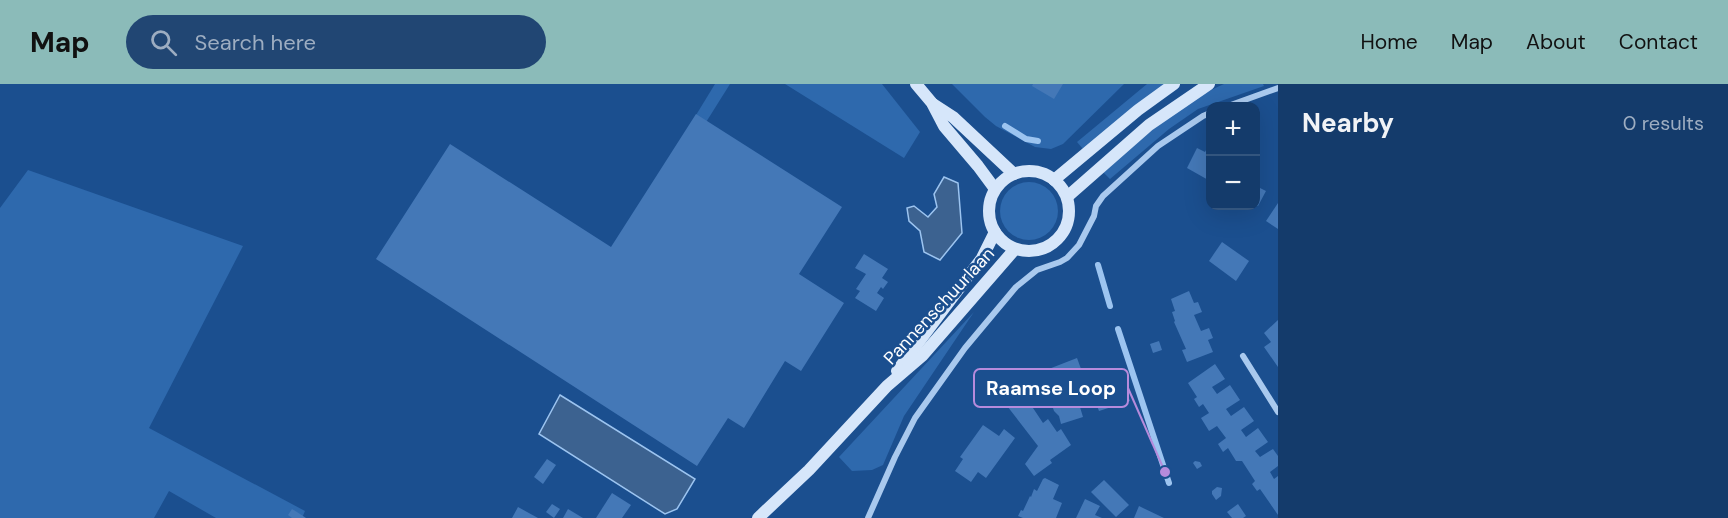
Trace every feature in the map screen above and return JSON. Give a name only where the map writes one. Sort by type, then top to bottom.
[{"type":"main road","points":[[916,84],[932,103],[944,126],[995,189]]},
{"type":"main road","points":[[1054,180],[1138,110],[1174,84]]},
{"type":"main road","points":[[1066,197],[1149,125],[1209,84]]},
{"type":"main road","points":[[932,103],[953,117],[1014,174]]},
{"type":"main road","points":[[1024,171],[1045,174],[1054,180],[1066,197],[1069,215],[1063,232],[1051,245],[1033,251],[1016,249],[1007,245],[994,232],[990,222],[988,211],[995,189],[1014,174],[1024,171]]},
{"type":"main road","name":"Pannenschuurlaan","points":[[758,518],[809,470],[887,386],[982,258],[994,232]]},
{"type":"main road","name":"Pannenschuurlaan","points":[[887,386],[922,356],[1016,249]]},
{"type":"street","points":[[1239,102],[1278,88]]},
{"type":"street","points":[[868,518],[915,418],[979,330],[1016,286],[1037,270],[1067,258],[1079,245],[1094,216],[1096,206],[1103,196],[1158,146],[1206,115]]},
{"type":"street","points":[[1243,356],[1278,412]]},
{"type":"shaded area","points":[[715,84],[730,84],[703,127],[693,120]]},
{"type":"shaded area","points":[[785,84],[882,84],[920,132],[904,158]]},
{"type":"shaded area","points":[[952,84],[1124,84],[1063,144],[1051,149],[1035,147],[996,126]]},
{"type":"shaded area","points":[[1147,84],[1165,84],[1083,149],[1077,142]]},
{"type":"shaded area","points":[[1224,84],[1263,84],[1264,86],[1218,102],[1206,102],[1206,106],[1198,109],[1169,129],[1110,179],[1103,172],[1176,112]]},
{"type":"shaded area","points":[[28,170],[243,246],[149,428],[305,511],[302,518],[216,518],[169,491],[154,518],[0,518],[0,208]]},
{"type":"shaded area","points":[[944,177],[958,183],[962,233],[940,260],[924,252],[920,231],[909,221],[907,208],[914,206],[928,217],[937,207],[934,194]]},
{"type":"shaded area","points":[[1023,182],[1035,182],[1050,190],[1058,205],[1058,217],[1050,232],[1035,240],[1023,240],[1008,232],[1000,217],[1000,205],[1008,190]]},
{"type":"shaded area","points":[[974,312],[904,416],[883,465],[872,470],[852,471],[839,457]]},
{"type":"shaded area","points":[[560,395],[695,479],[677,509],[665,514],[539,434]]},
{"type":"building","points":[[1033,84],[1063,84],[1054,99],[1032,86]]},
{"type":"building","points":[[696,114],[842,207],[799,274],[844,303],[801,371],[785,361],[744,428],[728,418],[697,466],[376,259],[450,144],[611,247]]},
{"type":"building","points":[[1197,148],[1205,152],[1206,150],[1206,179],[1187,168]]},
{"type":"building","points":[[1260,188],[1266,191],[1260,202]]},
{"type":"building","points":[[1278,203],[1278,229],[1266,221]]},
{"type":"building","points":[[1222,242],[1249,261],[1236,281],[1209,261]]},
{"type":"building","points":[[864,254],[888,269],[882,278],[888,282],[877,293],[884,298],[876,311],[855,298],[860,291],[856,289],[866,274],[855,268]]},
{"type":"building","points":[[1189,291],[1194,303],[1198,302],[1202,312],[1194,315],[1201,331],[1209,328],[1213,338],[1208,340],[1213,352],[1187,362],[1182,350],[1186,349],[1174,322],[1172,312],[1175,311],[1171,299]]},
{"type":"building","points":[[1278,320],[1278,367],[1264,347],[1271,342],[1264,333]]},
{"type":"building","points":[[1159,341],[1162,350],[1153,353],[1150,344]]},
{"type":"building","points":[[1077,358],[1084,377],[1072,381],[1083,417],[1061,424],[1059,416],[1054,411],[1041,372]]},
{"type":"building","points":[[1215,364],[1225,379],[1212,387],[1217,394],[1230,385],[1240,400],[1226,409],[1231,416],[1244,407],[1254,421],[1241,430],[1246,437],[1258,428],[1268,442],[1255,451],[1260,457],[1273,449],[1278,456],[1278,466],[1270,472],[1274,479],[1278,476],[1278,515],[1260,489],[1257,491],[1252,484],[1255,481],[1242,461],[1236,461],[1228,448],[1223,452],[1218,444],[1226,438],[1217,426],[1209,431],[1201,418],[1209,413],[1203,404],[1199,407],[1194,399],[1197,397],[1188,383]]},
{"type":"building","points":[[1115,377],[1121,396],[1127,393],[1130,401],[1099,411],[1096,403],[1092,405],[1088,393],[1094,391],[1092,383]]},
{"type":"building","points":[[1021,390],[1026,398],[1029,396],[1034,403],[1031,405],[1043,423],[1048,419],[1057,432],[1061,429],[1071,445],[1050,460],[1052,463],[1034,476],[1025,464],[1038,446],[1004,402]]},
{"type":"building","points":[[983,425],[999,436],[1004,429],[1015,438],[986,478],[978,472],[971,482],[955,471],[963,459],[960,457]]},
{"type":"building","points":[[547,459],[556,465],[543,484],[534,477]]},
{"type":"building","points":[[1200,462],[1202,466],[1197,469],[1193,463]]},
{"type":"building","points":[[1045,478],[1059,485],[1053,499],[1062,503],[1056,518],[1018,516],[1034,489],[1037,491]]},
{"type":"building","points":[[1104,480],[1129,505],[1116,517],[1091,492]]},
{"type":"building","points":[[1217,487],[1222,488],[1221,496],[1216,500],[1212,491]]},
{"type":"building","points":[[612,493],[631,505],[622,518],[596,518]]},
{"type":"building","points":[[1085,499],[1100,506],[1095,515],[1102,518],[1076,518]]},
{"type":"building","points":[[552,504],[560,509],[554,518],[546,512]]},
{"type":"building","points":[[1238,504],[1246,516],[1232,518],[1227,512]]},
{"type":"building","points":[[1139,506],[1143,508],[1164,518],[1134,518]]},
{"type":"building","points":[[518,507],[538,518],[512,518]]},
{"type":"building","points":[[292,509],[306,518],[292,518],[288,515]]},
{"type":"building","points":[[568,509],[583,518],[563,518]]},
{"type":"waterway","points":[[1005,126],[1026,139],[1038,141]]},
{"type":"waterway","points":[[1098,265],[1110,306]]},
{"type":"waterway","points":[[1118,329],[1169,483]]},
{"type":"place","name":"Raamse Loop","points":[[1165,472]]}]
